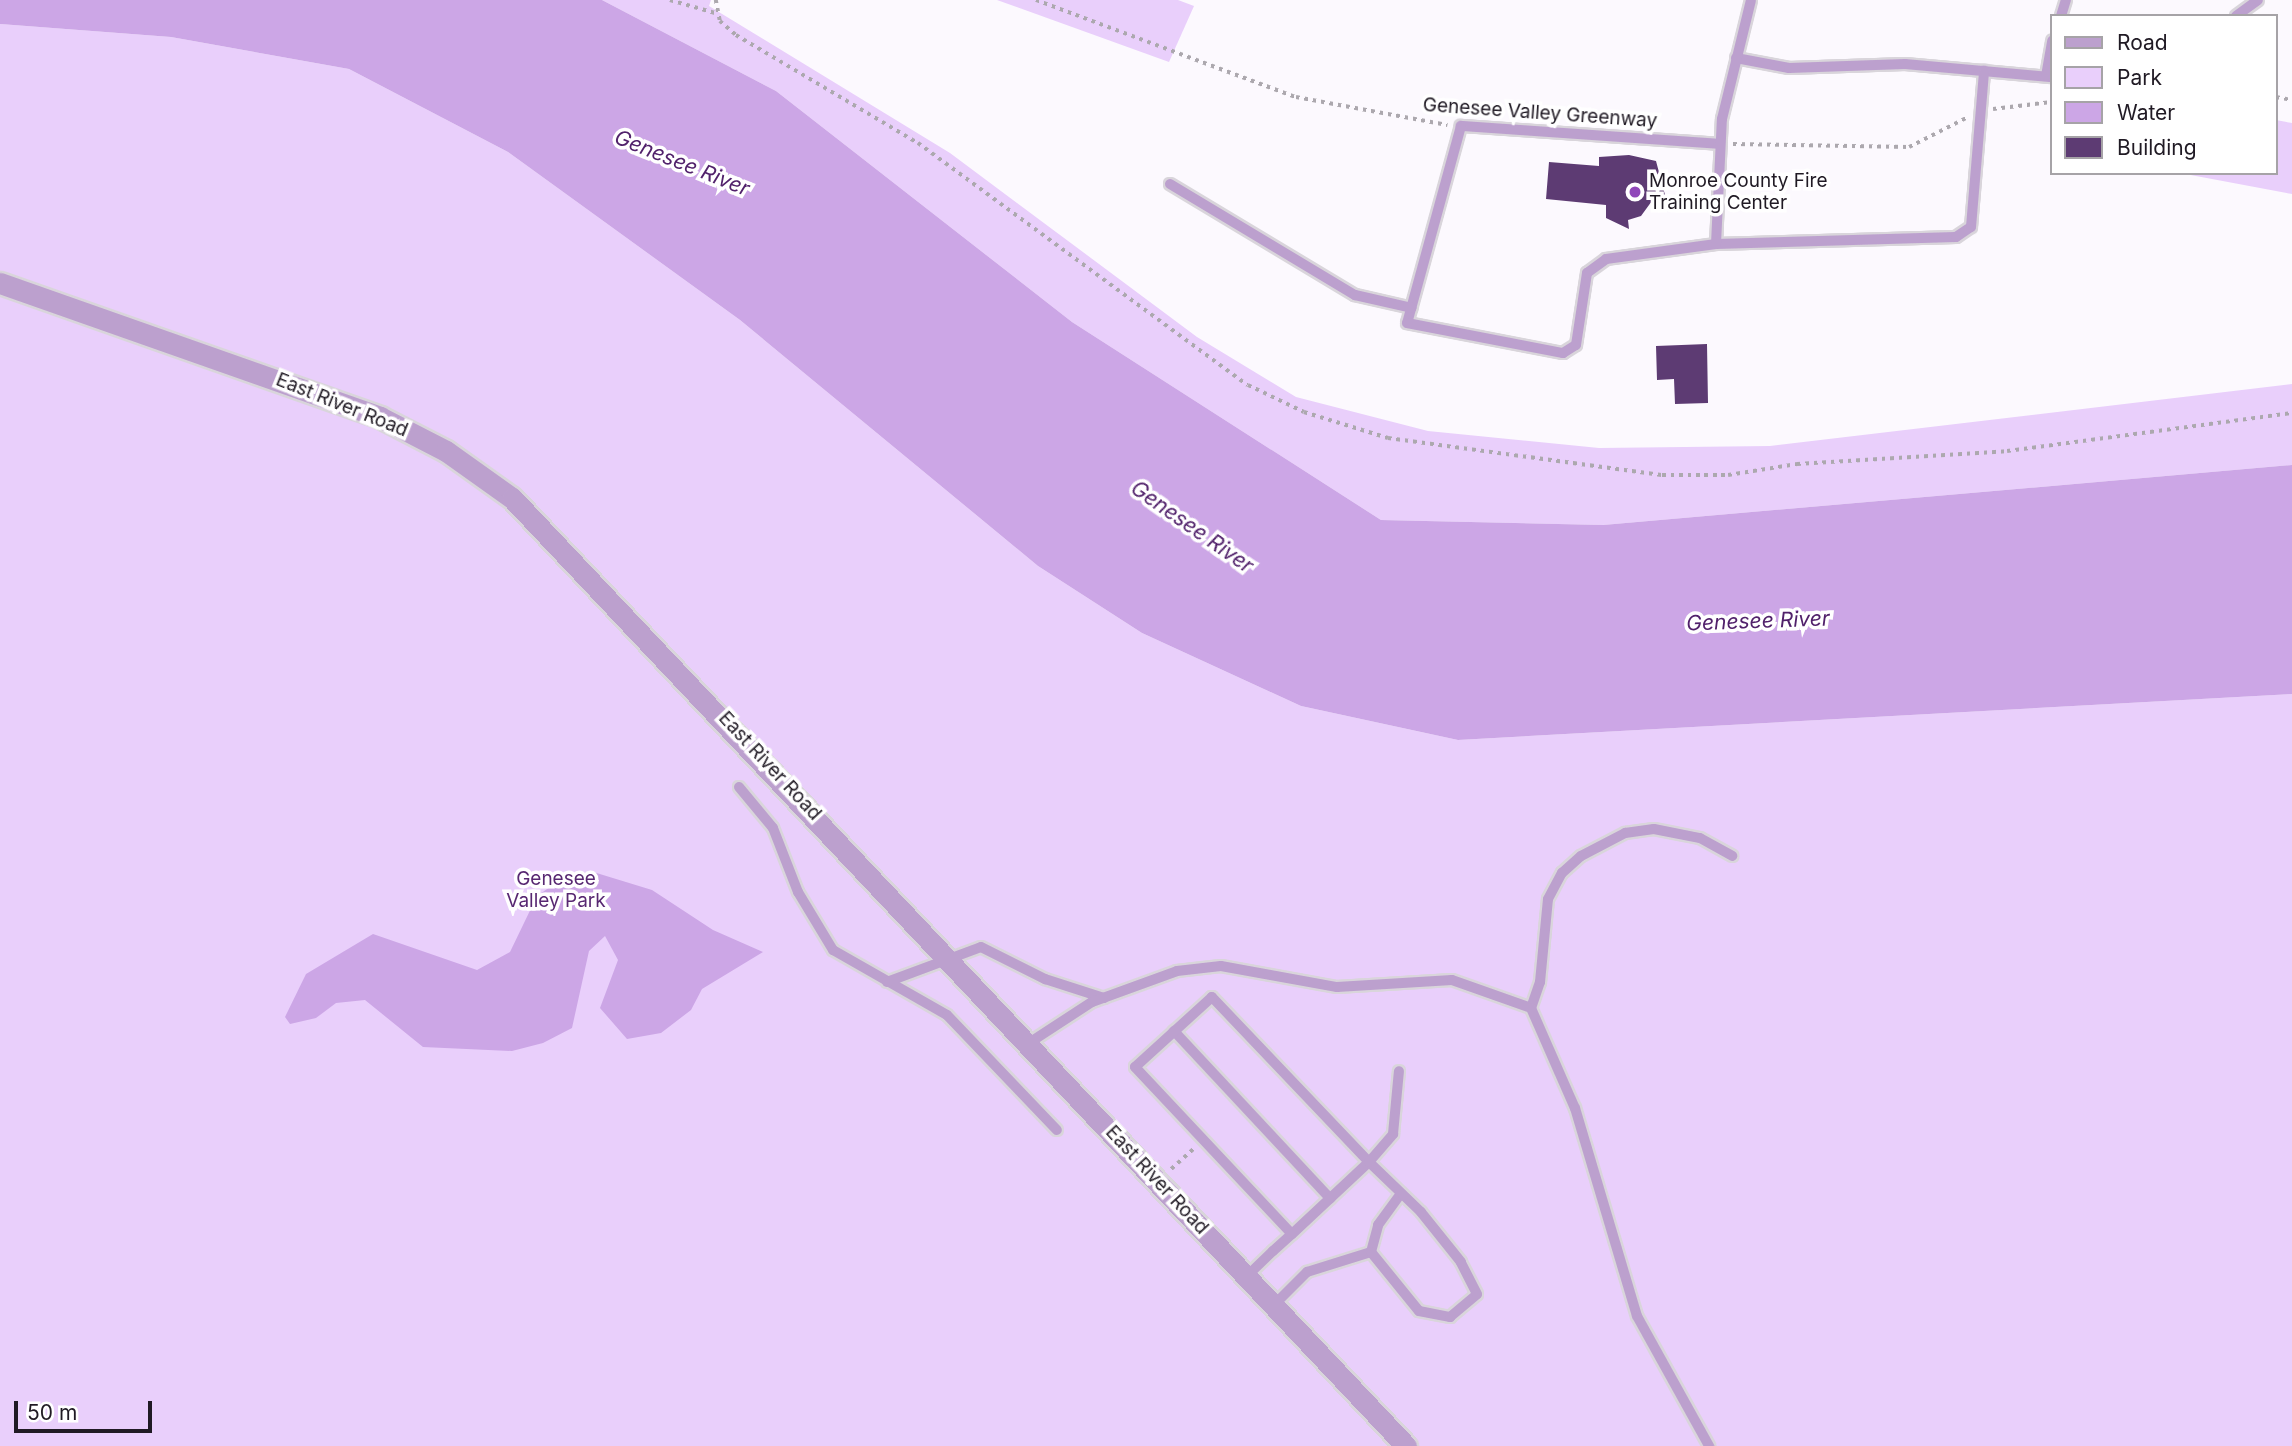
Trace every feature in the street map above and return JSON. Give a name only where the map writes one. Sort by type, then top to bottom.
[{"type":"street","name":"East River Road","points":[[0,283],[359,409],[467,464],[587,570],[1406,1446]]},
{"type":"lane","points":[[1716,244],[1720,144],[1736,58],[1751,0]]},
{"type":"lane","points":[[2239,14],[2258,0]]},
{"type":"lane","points":[[1736,58],[1789,68],[1885,64],[2049,76]]},
{"type":"lane","points":[[1461,126],[1407,323],[1563,354],[1576,345],[1587,273],[1606,259],[1716,244],[1956,237],[1971,226],[1984,71]]},
{"type":"lane","name":"Genesee Valley Greenway","points":[[1461,126],[1720,144]]},
{"type":"lane","points":[[1170,184],[1355,295],[1412,308]]},
{"type":"lane","points":[[739,787],[773,828],[798,892],[833,950],[947,1014],[1057,1130]]},
{"type":"lane","points":[[1709,1446],[1637,1316],[1575,1108],[1531,1009],[1540,982],[1548,899],[1581,856],[1625,833],[1654,829],[1700,838],[1732,856]]},
{"type":"lane","points":[[887,982],[981,947],[1045,979],[1104,998]]},
{"type":"lane","points":[[1029,1043],[1104,998],[1177,971],[1221,966],[1337,987],[1452,980],[1531,1009]]},
{"type":"lane","points":[[1292,1234],[1135,1067],[1213,997],[1461,1262],[1477,1294],[1450,1317],[1419,1311],[1371,1252]]},
{"type":"lane","points":[[1174,1031],[1330,1198]]},
{"type":"lane","points":[[1247,1276],[1369,1162],[1393,1134],[1399,1071]]},
{"type":"lane","points":[[1371,1252],[1378,1225],[1400,1195]]},
{"type":"lane","points":[[1274,1305],[1307,1272],[1371,1252]]},
{"type":"path","points":[[670,0],[715,13]]},
{"type":"path","name":"Genesee Valley Greenway","points":[[1036,0],[1296,97],[1461,126]]},
{"type":"path","points":[[1720,144],[1909,147],[1979,113],[2050,102]]},
{"type":"path","points":[[1167,1173],[1184,1157]]},
{"type":"green space","points":[[602,0],[711,0],[709,6],[950,153],[1197,337],[1296,397],[1428,431],[1599,448],[1770,446],[2292,384],[2292,465],[1603,525],[1381,520],[1072,322],[776,91]]},
{"type":"green space","points":[[997,0],[1178,0],[1194,6],[1169,62]]},
{"type":"green space","name":"Genesee Valley Park","points":[[0,24],[171,37],[349,69],[508,152],[740,320],[1038,566],[1142,633],[1301,706],[1458,740],[2292,694],[2292,1446],[0,1446]]},
{"type":"green space","points":[[2278,120],[2292,123],[2292,194],[2191,175],[2278,175]]},
{"type":"water","name":"Genesee River","points":[[0,0],[602,0],[776,91],[1072,322],[1381,520],[1603,525],[2292,465],[2292,694],[1458,740],[1301,706],[1142,633],[1038,566],[740,320],[508,152],[349,69],[171,37],[0,24]]},
{"type":"water","points":[[590,871],[652,890],[713,930],[763,952],[702,989],[691,1010],[661,1033],[627,1039],[600,1008],[618,960],[605,936],[589,951],[572,1028],[543,1043],[512,1051],[423,1047],[365,1000],[336,1003],[316,1018],[290,1024],[285,1017],[306,974],[373,934],[477,970],[510,952],[537,896],[563,878]]},
{"type":"building","name":"Monroe County Fire Training Center","points":[[1629,155],[1656,161],[1665,195],[1657,194],[1641,216],[1628,220],[1629,229],[1606,218],[1606,205],[1546,199],[1549,162],[1599,166],[1599,157]]},
{"type":"building","points":[[1707,344],[1708,403],[1675,404],[1674,379],[1657,380],[1656,346]]},
{"type":"place","name":"Monroe County Fire Training Center","points":[[1635,192]]}]
